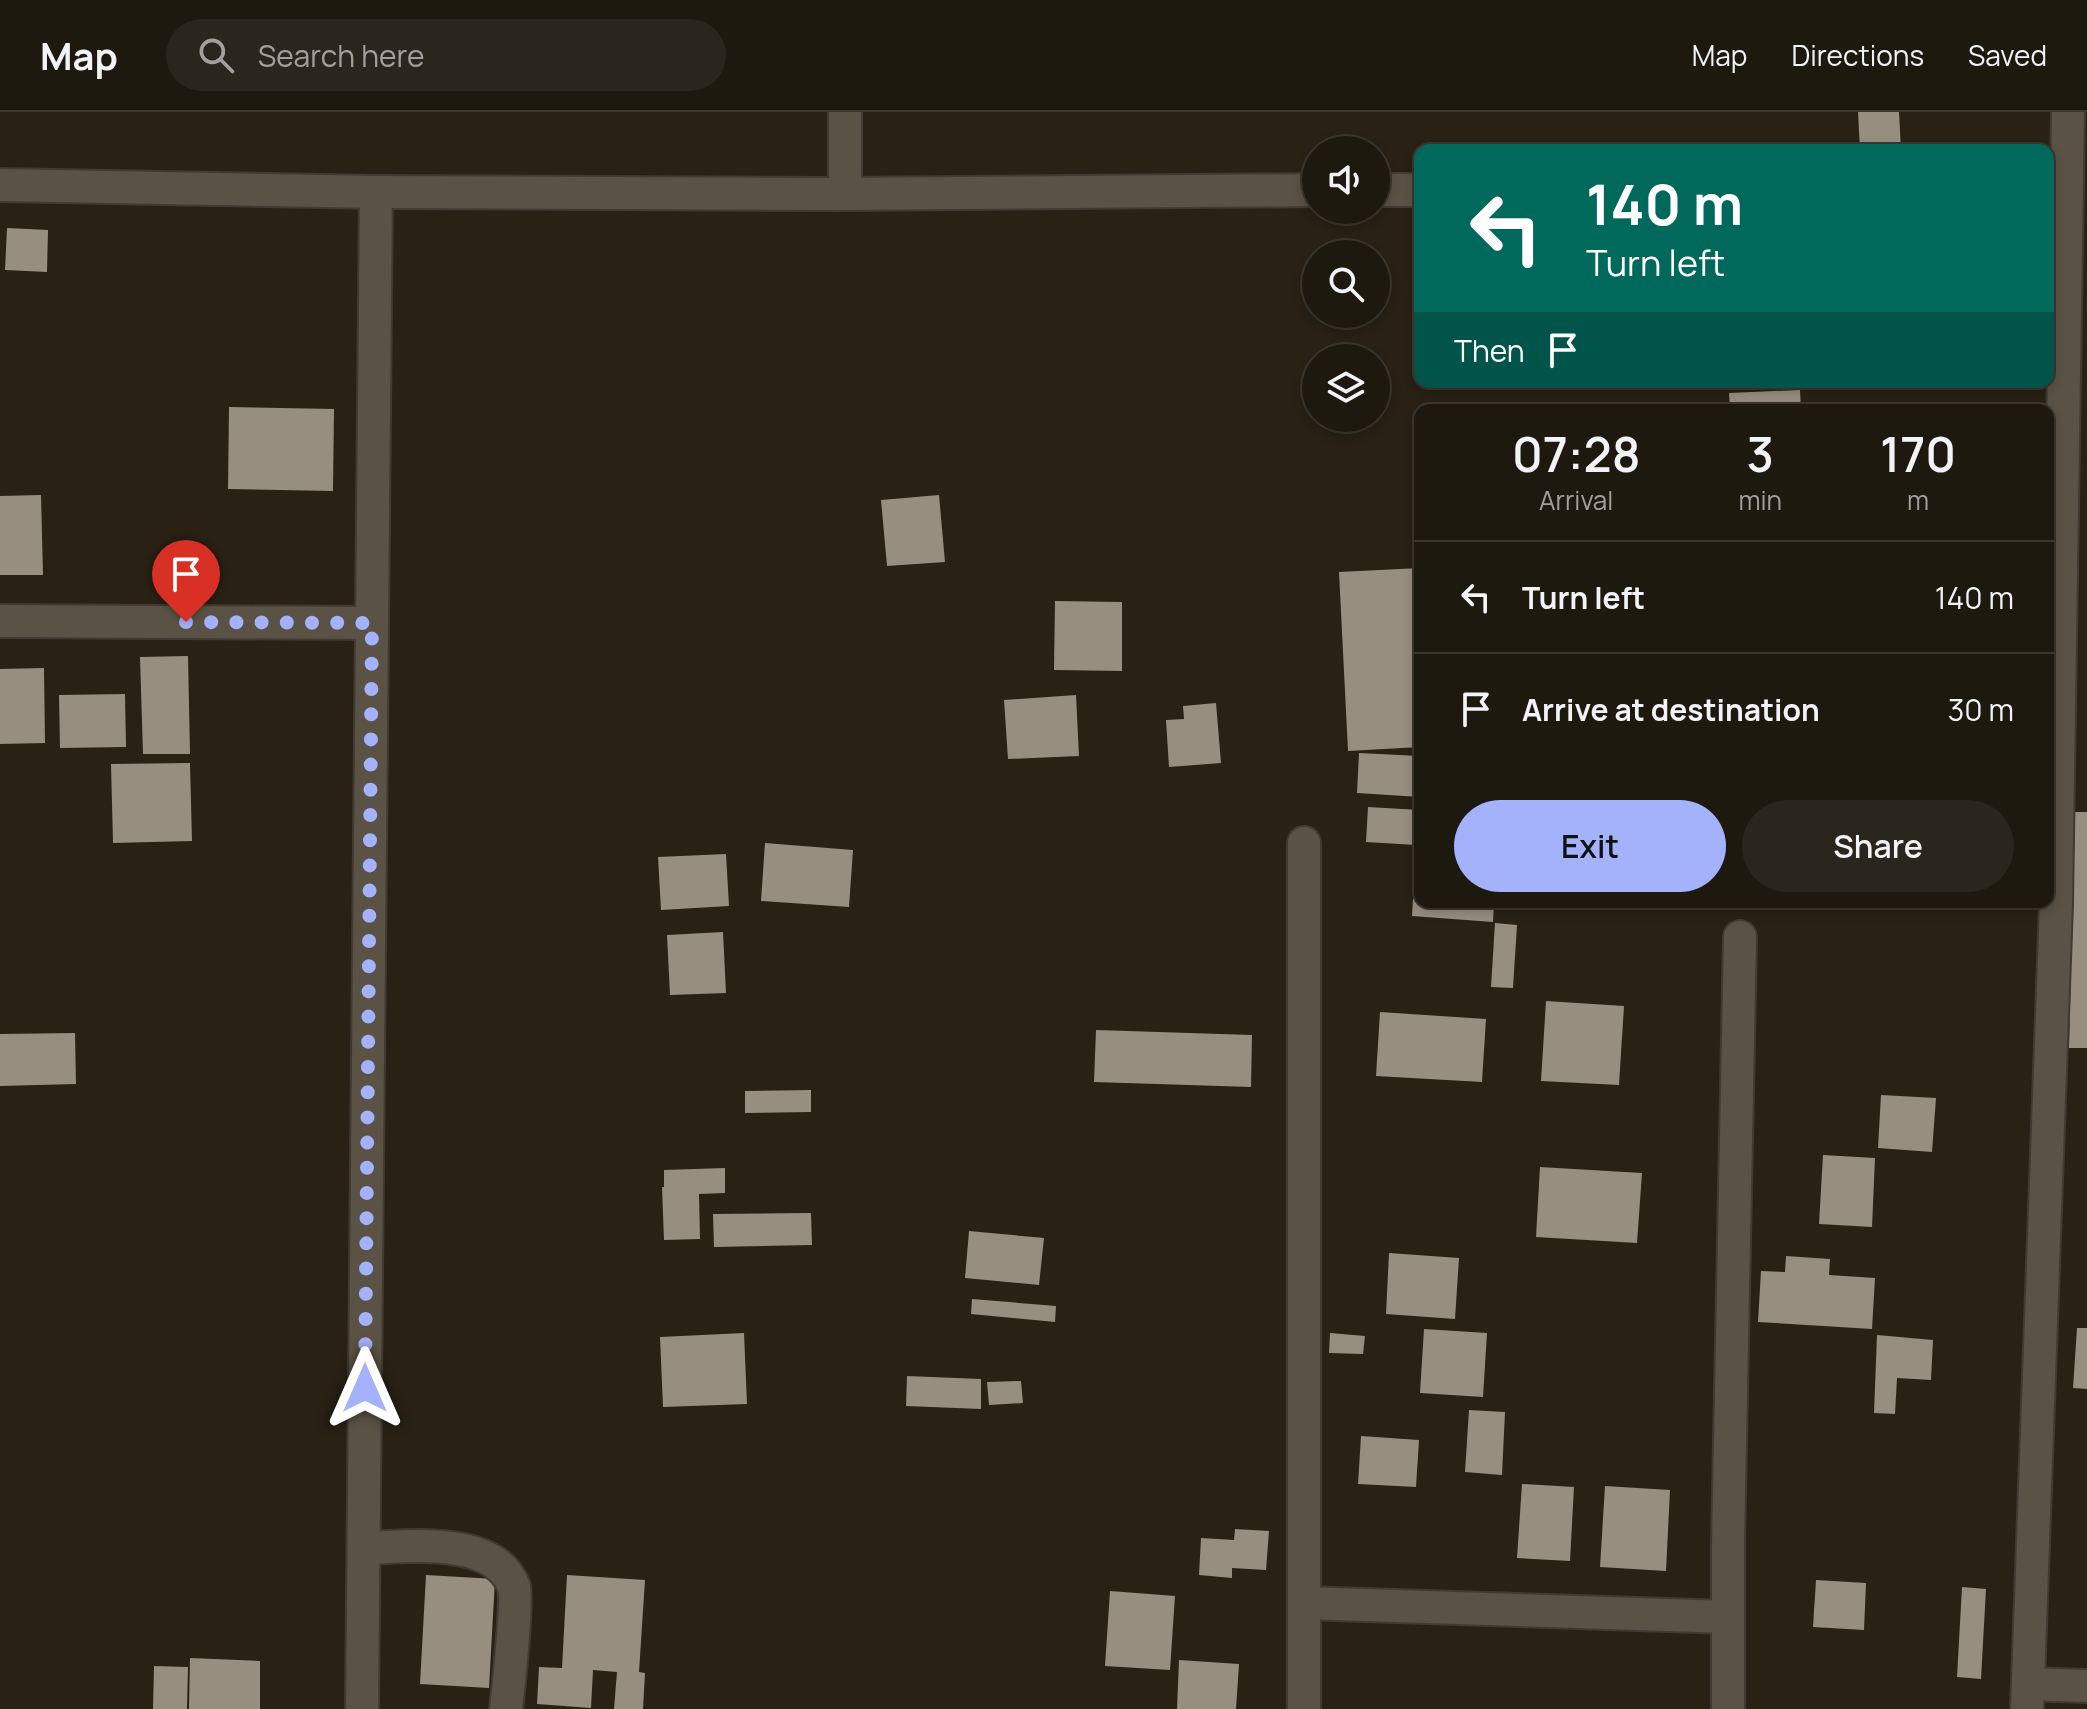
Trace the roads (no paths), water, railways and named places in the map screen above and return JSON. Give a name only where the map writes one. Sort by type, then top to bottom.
[{"type":"street","points":[[845,112],[845,194]]},
{"type":"street","points":[[2068,112],[2058,161],[2076,315],[2027,1697],[2087,1686]]},
{"type":"street","points":[[0,185],[376,192],[845,194],[1302,190]]},
{"type":"street","points":[[1390,190],[1414,190]]},
{"type":"street","points":[[362,1709],[376,192]]},
{"type":"street","points":[[0,621],[372,623]]},
{"type":"street","points":[[1304,843],[1304,1709]]},
{"type":"street","points":[[1728,1709],[1740,937]]},
{"type":"street","points":[[364,1548],[450,1547],[490,1558],[507,1572],[516,1590],[506,1709]]},
{"type":"street","points":[[1304,1603],[1728,1617]]}]
